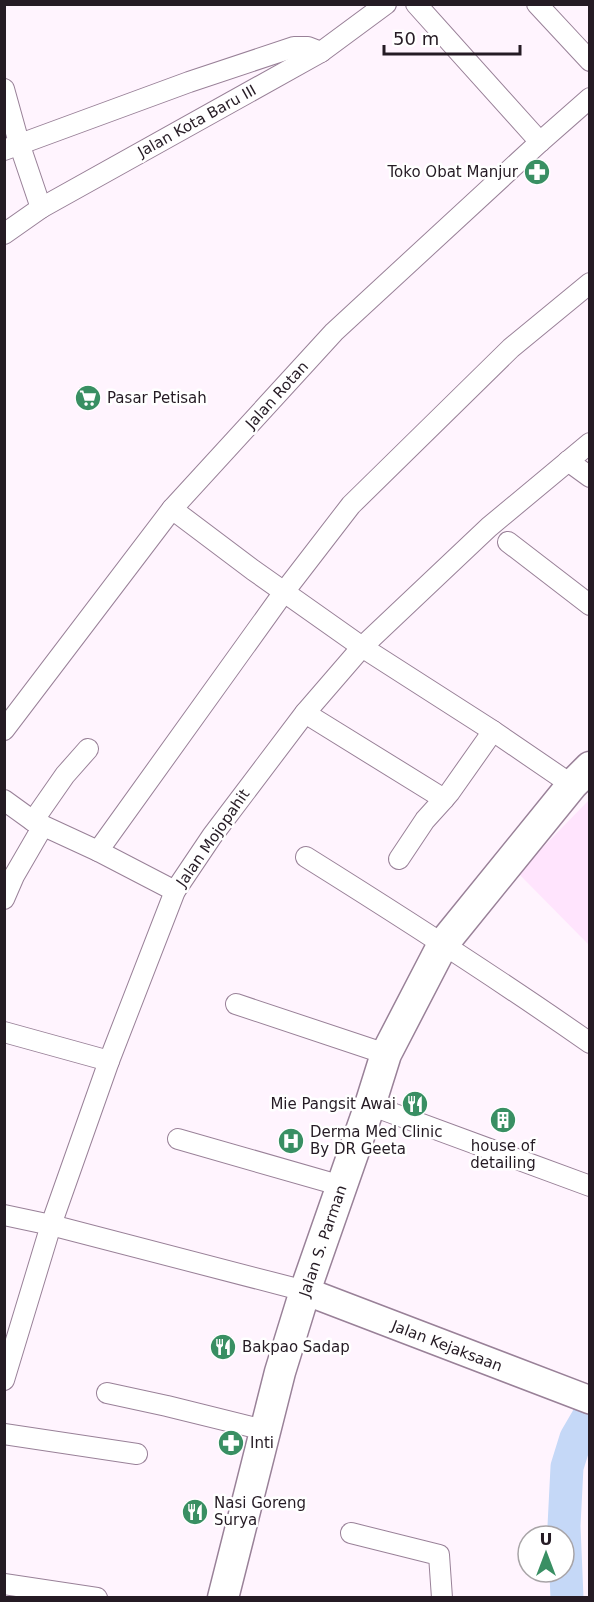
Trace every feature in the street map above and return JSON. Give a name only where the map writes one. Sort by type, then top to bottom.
[{"type":"main road","name":"Jalan S. Parman","points":[[223,1598],[280,1372],[305,1291],[386,1054],[443,944],[580,776]]},
{"type":"main road","name":"Jalan Kejaksaan","points":[[305,1291],[582,1398]]},
{"type":"street","name":"Jalan Kota Baru III","points":[[4,234],[41,208],[321,52],[386,4]]},
{"type":"street","points":[[416,4],[540,142]]},
{"type":"street","points":[[537,4],[590,61]]},
{"type":"street","points":[[12,146],[294,47],[308,47],[321,52]]},
{"type":"street","points":[[4,89],[12,146],[41,208]]},
{"type":"street","name":"Jalan Rotan","points":[[8,716],[172,509],[334,332],[590,98]]},
{"type":"street","points":[[98,851],[284,592],[351,505],[512,348],[590,283]]},
{"type":"street","name":"Jalan Mojopahit","points":[[5,1377],[51,1225],[109,1061],[175,891],[212,836],[305,713],[362,647],[489,527],[590,443]]},
{"type":"street","points":[[568,460],[590,477]]},
{"type":"street","points":[[172,509],[362,647],[493,731],[580,776]]},
{"type":"street","points":[[508,542],[590,605]]},
{"type":"street","points":[[305,713],[444,799]]},
{"type":"street","points":[[399,859],[425,820],[450,792],[493,731]]},
{"type":"street","points":[[4,899],[38,823],[65,775],[88,749]]},
{"type":"street","points":[[4,800],[38,823],[175,891]]},
{"type":"street","points":[[306,857],[518,993],[590,1043]]},
{"type":"street","points":[[236,1004],[386,1054]]},
{"type":"street","points":[[4,1032],[109,1061]]},
{"type":"street","points":[[370,1105],[590,1186]]},
{"type":"street","points":[[178,1139],[342,1186]]},
{"type":"street","points":[[4,1215],[51,1225],[305,1291]]},
{"type":"street","points":[[107,1393],[264,1430]]},
{"type":"street","points":[[4,1434],[137,1454]]},
{"type":"street","points":[[351,1533],[439,1555],[442,1598]]},
{"type":"street","points":[[4,1584],[97,1598]]},
{"type":"shaded area","points":[[589,800],[589,945],[518,873]]},
{"type":"waterway","points":[[567,1598],[564,1526],[567,1467],[576,1438],[590,1414]]},
{"type":"place","name":"Toko Obat Manjur","points":[[537,172]]},
{"type":"place","name":"Pasar Petisah","points":[[88,398]]},
{"type":"place","name":"Mie Pangsit Awai","points":[[415,1104]]},
{"type":"place","name":"house of detailing","points":[[503,1120]]},
{"type":"place","name":"Derma Med Clinic By DR Geeta","points":[[291,1141]]},
{"type":"place","name":"Bakpao Sadap","points":[[223,1347]]},
{"type":"place","name":"Inti","points":[[231,1443]]},
{"type":"place","name":"Nasi Goreng Surya","points":[[195,1512]]}]
